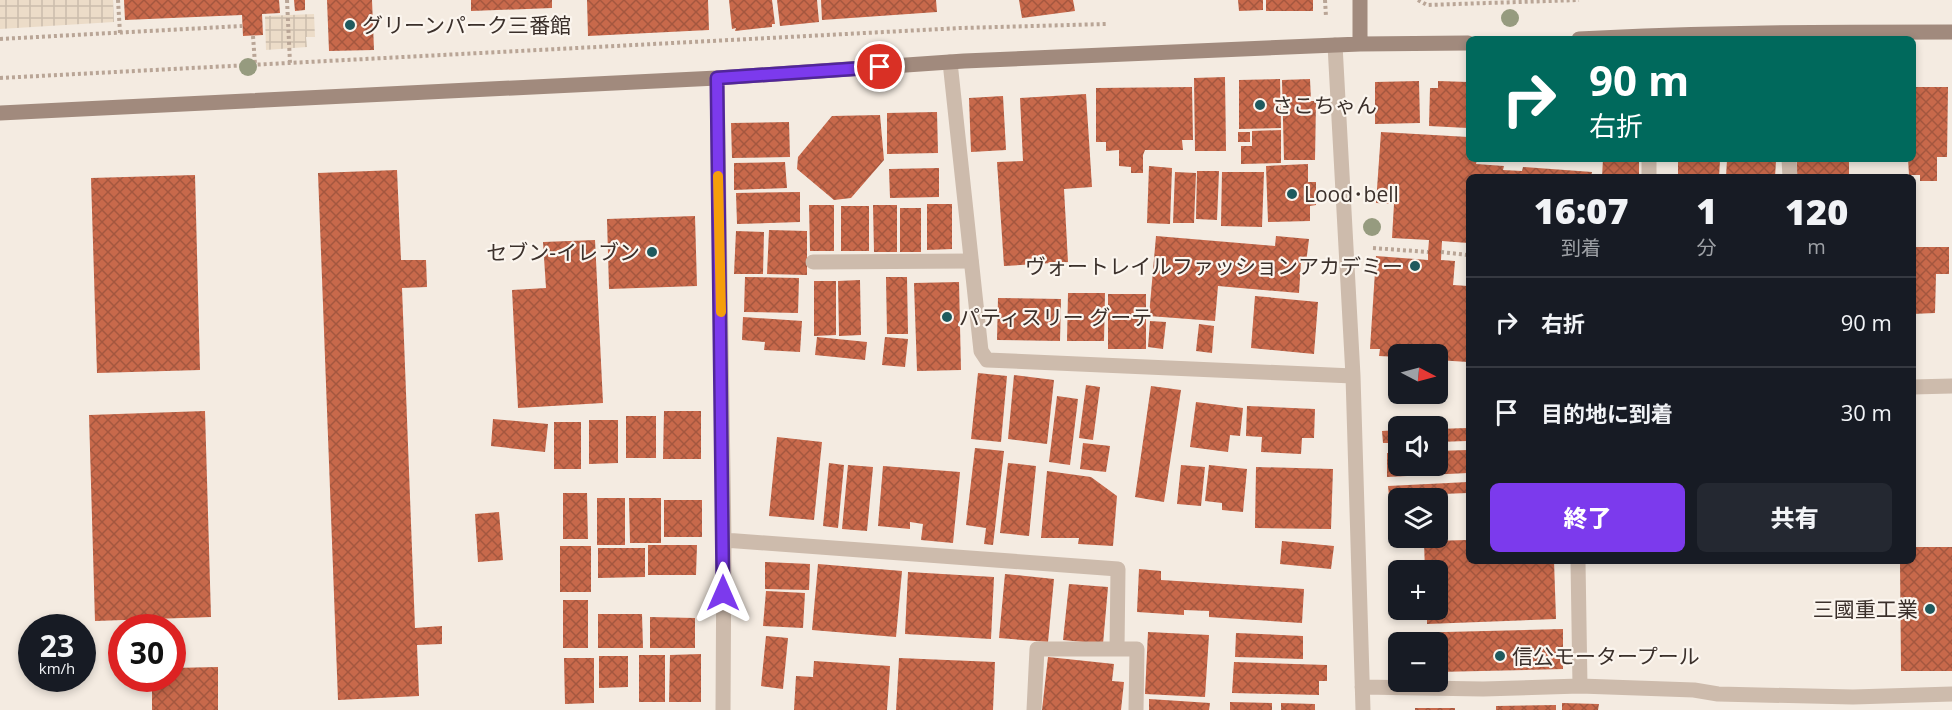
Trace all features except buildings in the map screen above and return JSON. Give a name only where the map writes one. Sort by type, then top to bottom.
[{"type":"street","points":[[1360,0],[1360,44]]},
{"type":"street","points":[[1721,36],[1952,32]]},
{"type":"street","points":[[0,113],[717,78],[950,62],[1360,44],[1466,43]]},
{"type":"street","points":[[1335,45],[1353,376],[1362,710]]},
{"type":"street","points":[[950,62],[981,351],[987,360],[1353,376]]},
{"type":"street","points":[[717,78],[724,540],[723,710]]},
{"type":"street","points":[[813,262],[972,261]]},
{"type":"street","points":[[1916,387],[1952,386]]},
{"type":"street","points":[[724,540],[1118,569],[1117,649]]},
{"type":"street","points":[[1578,564],[1580,686]]},
{"type":"street","points":[[1034,710],[1037,649],[1137,649],[1136,710]]},
{"type":"street","points":[[1362,687],[1482,689],[1580,686],[1694,690],[1718,694],[1853,697],[1952,694]]},
{"type":"street","points":[[1717,710],[1718,694]]},
{"type":"path","points":[[118,0],[120,33]]},
{"type":"path","points":[[287,0],[290,63]]},
{"type":"path","points":[[1316,19],[1326,19],[1325,0]]},
{"type":"path","points":[[1418,0],[1427,5],[1579,0]]},
{"type":"path","points":[[0,78],[961,28],[1112,24]]},
{"type":"path","points":[[0,39],[243,26]]},
{"type":"path","points":[[253,36],[255,64]]},
{"type":"path","points":[[1345,246],[1428,252]]},
{"type":"path","points":[[1441,252],[1466,255]]},
{"type":"shaded area","points":[[0,0],[113,0],[114,22],[0,29]]},
{"type":"shaded area","points":[[314,14],[315,37],[306,37],[307,47],[266,50],[265,16]]},
{"type":"slow traffic","points":[[718,176],[721,312]]},
{"type":"place","name":"グリーンパーク三番館","points":[[350,25]]},
{"type":"place","name":"さこちゃん","points":[[1260,105]]},
{"type":"place","name":"Lood･bell","points":[[1292,194]]},
{"type":"place","name":"セブン-イレブン","points":[[652,252]]},
{"type":"place","name":"ヴォートレイルファッションアカデミー","points":[[1415,266]]},
{"type":"place","name":"パティスリー グーテ","points":[[947,317]]},
{"type":"place","name":"三國重工業","points":[[1930,609]]},
{"type":"place","name":"信公モータープール","points":[[1500,656]]},
{"type":"route","points":[[723,593],[717,78],[880,67]]}]
